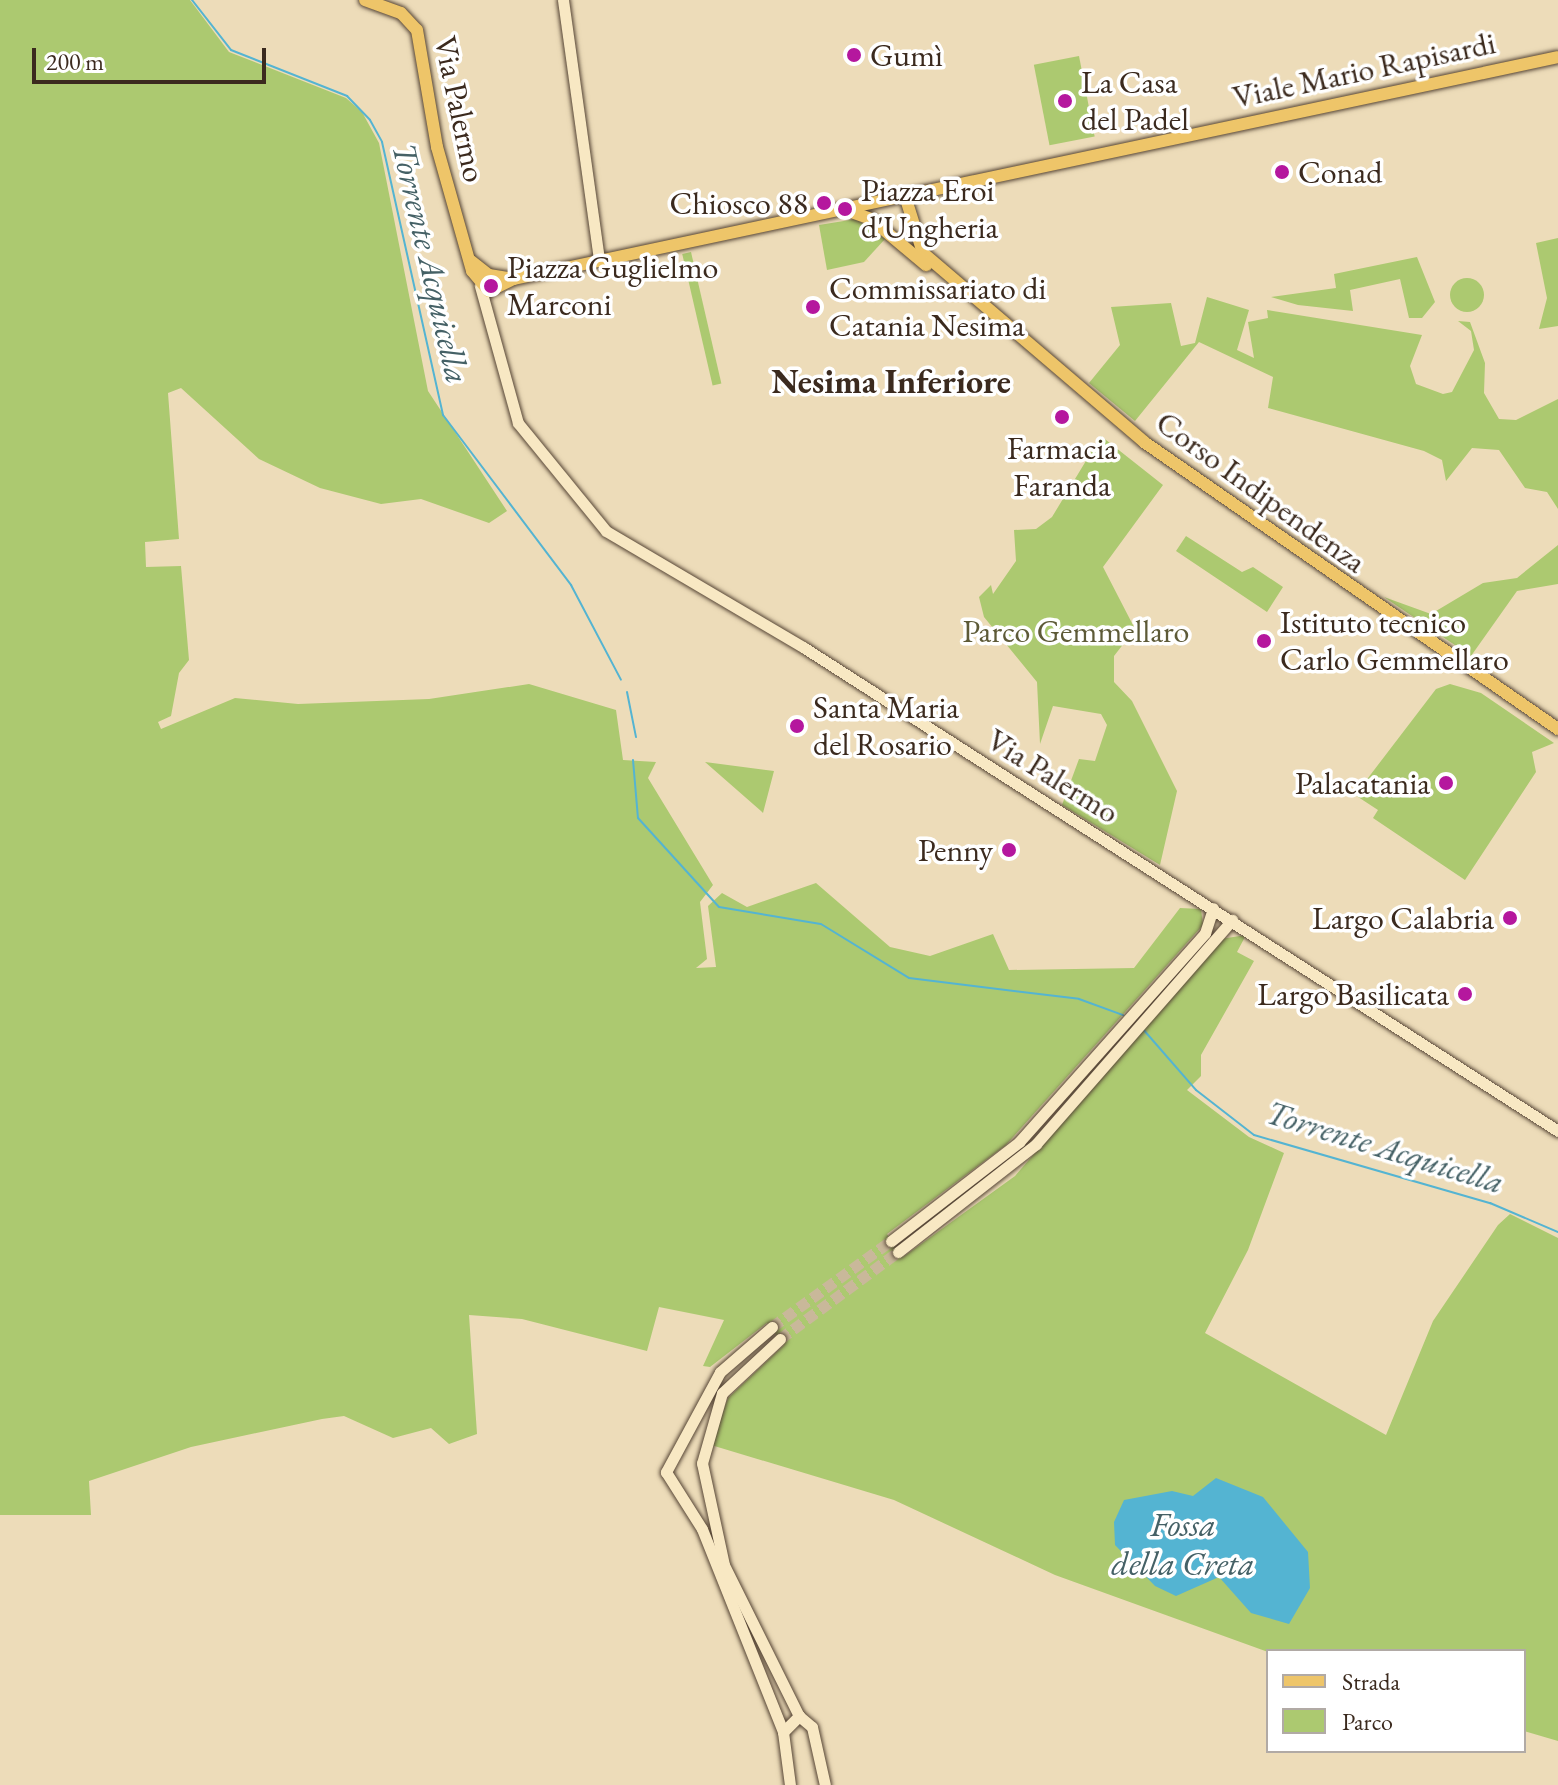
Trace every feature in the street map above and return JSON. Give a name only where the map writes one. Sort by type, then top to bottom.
[{"type":"main road","name":"Via Palermo","points":[[365,0],[401,13],[417,30],[437,147],[469,258],[488,283],[486,317],[518,423],[606,531],[1213,908],[1558,1131]]},
{"type":"main road","points":[[488,283],[599,261],[563,0]]},
{"type":"main road","name":"Viale Mario Rapisardi","points":[[599,261],[880,202],[945,184],[1558,57]]},
{"type":"main road","points":[[905,196],[918,244],[948,279]]},
{"type":"main road","points":[[880,202],[888,233]]},
{"type":"main road","points":[[843,209],[888,233],[948,279]]},
{"type":"main road","name":"Corso Indipendenza","points":[[948,279],[1182,473],[1558,729]]},
{"type":"main road","points":[[1146,1008],[1205,933],[1213,908]]},
{"type":"main road","points":[[891,1241],[1008,1152],[1232,920]]},
{"type":"main road","points":[[1209,943],[1247,930]]},
{"type":"main road","points":[[898,1252],[1016,1163],[1124,1032]]},
{"type":"main road","points":[[772,1327],[720,1372],[666,1472],[702,1529],[783,1732],[790,1785]]},
{"type":"main road","points":[[780,1339],[722,1393],[702,1463],[724,1565],[799,1716],[812,1727],[825,1785]]},
{"type":"main road","points":[[783,1732],[799,1716]]},
{"type":"green space","points":[[0,0],[190,0],[229,52],[346,98],[362,112],[379,143],[428,391],[507,511],[489,523],[421,499],[381,504],[320,488],[259,459],[181,388],[168,393],[179,539],[145,542],[146,567],[181,566],[189,660],[179,673],[171,716],[158,722],[161,729],[235,698],[298,704],[429,699],[529,684],[616,710],[623,760],[656,762],[648,778],[713,885],[700,902],[707,959],[696,968],[716,967],[708,906],[722,893],[747,907],[816,883],[890,947],[930,956],[993,934],[1009,970],[1134,968],[1180,908],[1201,909],[1203,925],[1006,1145],[887,1234],[903,1257],[1015,1176],[1221,939],[1246,935],[1237,952],[1254,961],[1201,1055],[1201,1076],[1187,1090],[1249,1137],[1284,1153],[1248,1250],[1205,1333],[1386,1435],[1433,1321],[1498,1225],[1510,1214],[1558,1238],[1558,1741],[1526,1732],[1526,1649],[1266,1651],[1055,1575],[894,1500],[711,1445],[728,1398],[784,1345],[767,1323],[710,1367],[703,1366],[724,1320],[659,1307],[647,1351],[522,1319],[469,1315],[477,1434],[449,1444],[431,1428],[393,1438],[344,1416],[322,1419],[191,1447],[89,1481],[91,1515],[0,1515]]},
{"type":"green space","name":"La Casa del Padel","points":[[1079,56],[1095,136],[1049,145],[1034,65]]},
{"type":"green space","points":[[856,219],[885,239],[864,262],[827,270],[819,225]]},
{"type":"green space","points":[[1558,238],[1558,326],[1539,329],[1547,298],[1536,243]]},
{"type":"green space","points":[[691,252],[721,384],[713,386],[682,254]]},
{"type":"green space","points":[[1417,257],[1435,302],[1422,318],[1409,318],[1400,279],[1350,290],[1353,311],[1298,305],[1271,297],[1336,288],[1334,274]]},
{"type":"green space","points":[[1467,278],[1479,283],[1484,295],[1479,307],[1467,312],[1455,307],[1450,295],[1455,283]]},
{"type":"green space","points":[[1207,297],[1249,310],[1237,350],[1254,358],[1248,322],[1268,318],[1267,310],[1422,335],[1410,366],[1416,384],[1443,394],[1452,392],[1474,350],[1471,331],[1458,321],[1470,322],[1485,363],[1484,393],[1499,419],[1516,420],[1558,399],[1558,509],[1547,492],[1525,488],[1499,450],[1472,448],[1446,481],[1442,460],[1424,451],[1268,408],[1273,377],[1199,342],[1135,421],[1089,383],[1120,345],[1111,307],[1171,303],[1181,346],[1195,343]]},
{"type":"green space","name":"Parco Gemmellaro","points":[[1101,436],[1163,485],[1103,567],[1135,629],[1114,656],[1114,682],[1132,701],[1177,791],[1160,865],[1062,805],[1079,759],[1095,761],[1107,725],[1101,714],[1053,706],[1040,744],[1037,682],[984,617],[979,597],[991,585],[993,594],[1016,561],[1014,530],[1036,529],[1052,517]]},
{"type":"green space","points":[[1186,536],[1242,572],[1253,567],[1283,587],[1267,612],[1176,551]]},
{"type":"green space","points":[[1558,545],[1558,584],[1517,591],[1471,656],[1384,597],[1431,614],[1483,583],[1517,578]]},
{"type":"green space","name":"Palacatania","points":[[1450,684],[1481,693],[1554,743],[1532,752],[1536,772],[1465,880],[1373,818],[1378,810],[1355,795],[1436,689]]},
{"type":"green space","points":[[705,762],[774,771],[763,813],[761,811]]},
{"type":"water","name":"Fossa della Creta","points":[[1216,1478],[1263,1497],[1308,1552],[1310,1588],[1289,1624],[1251,1613],[1219,1577],[1176,1596],[1155,1586],[1115,1545],[1114,1522],[1124,1500],[1172,1491],[1193,1496]]},
{"type":"waterway","name":"Torrente Acquicella","points":[[192,0],[231,50],[347,96],[370,120],[382,142],[443,415],[571,585],[621,680]]},
{"type":"waterway","name":"Torrente Acquicella","points":[[627,692],[636,737]]},
{"type":"waterway","name":"Torrente Acquicella","points":[[633,760],[638,818],[719,907],[821,924],[909,978],[1079,999],[1123,1015]]},
{"type":"waterway","name":"Torrente Acquicella","points":[[1142,1028],[1196,1090],[1254,1135],[1490,1203],[1558,1232]]},
{"type":"tunnel","points":[[772,1327],[891,1241]]},
{"type":"tunnel","points":[[780,1339],[898,1252]]},
{"type":"place","name":"Gumì","points":[[854,55]]},
{"type":"place","name":"La Casa del Padel","points":[[1065,101]]},
{"type":"place","name":"Conad","points":[[1282,172]]},
{"type":"place","name":"Chiosco 88","points":[[824,203]]},
{"type":"place","name":"Piazza Eroi d'Ungheria","points":[[845,209]]},
{"type":"place","name":"Piazza Guglielmo Marconi","points":[[491,286]]},
{"type":"place","name":"Commissariato di Catania Nesima","points":[[813,307]]},
{"type":"place","name":"Farmacia Faranda","points":[[1062,417]]},
{"type":"place","name":"Istituto tecnico Carlo Gemmellaro","points":[[1264,641]]},
{"type":"place","name":"Santa Maria del Rosario","points":[[797,726]]},
{"type":"place","name":"Palacatania","points":[[1446,783]]},
{"type":"place","name":"Penny","points":[[1009,850]]},
{"type":"place","name":"Largo Calabria","points":[[1510,918]]},
{"type":"place","name":"Largo Basilicata","points":[[1465,994]]},
{"type":"district","name":"Nesima Inferiore","points":[[891,382]]}]
